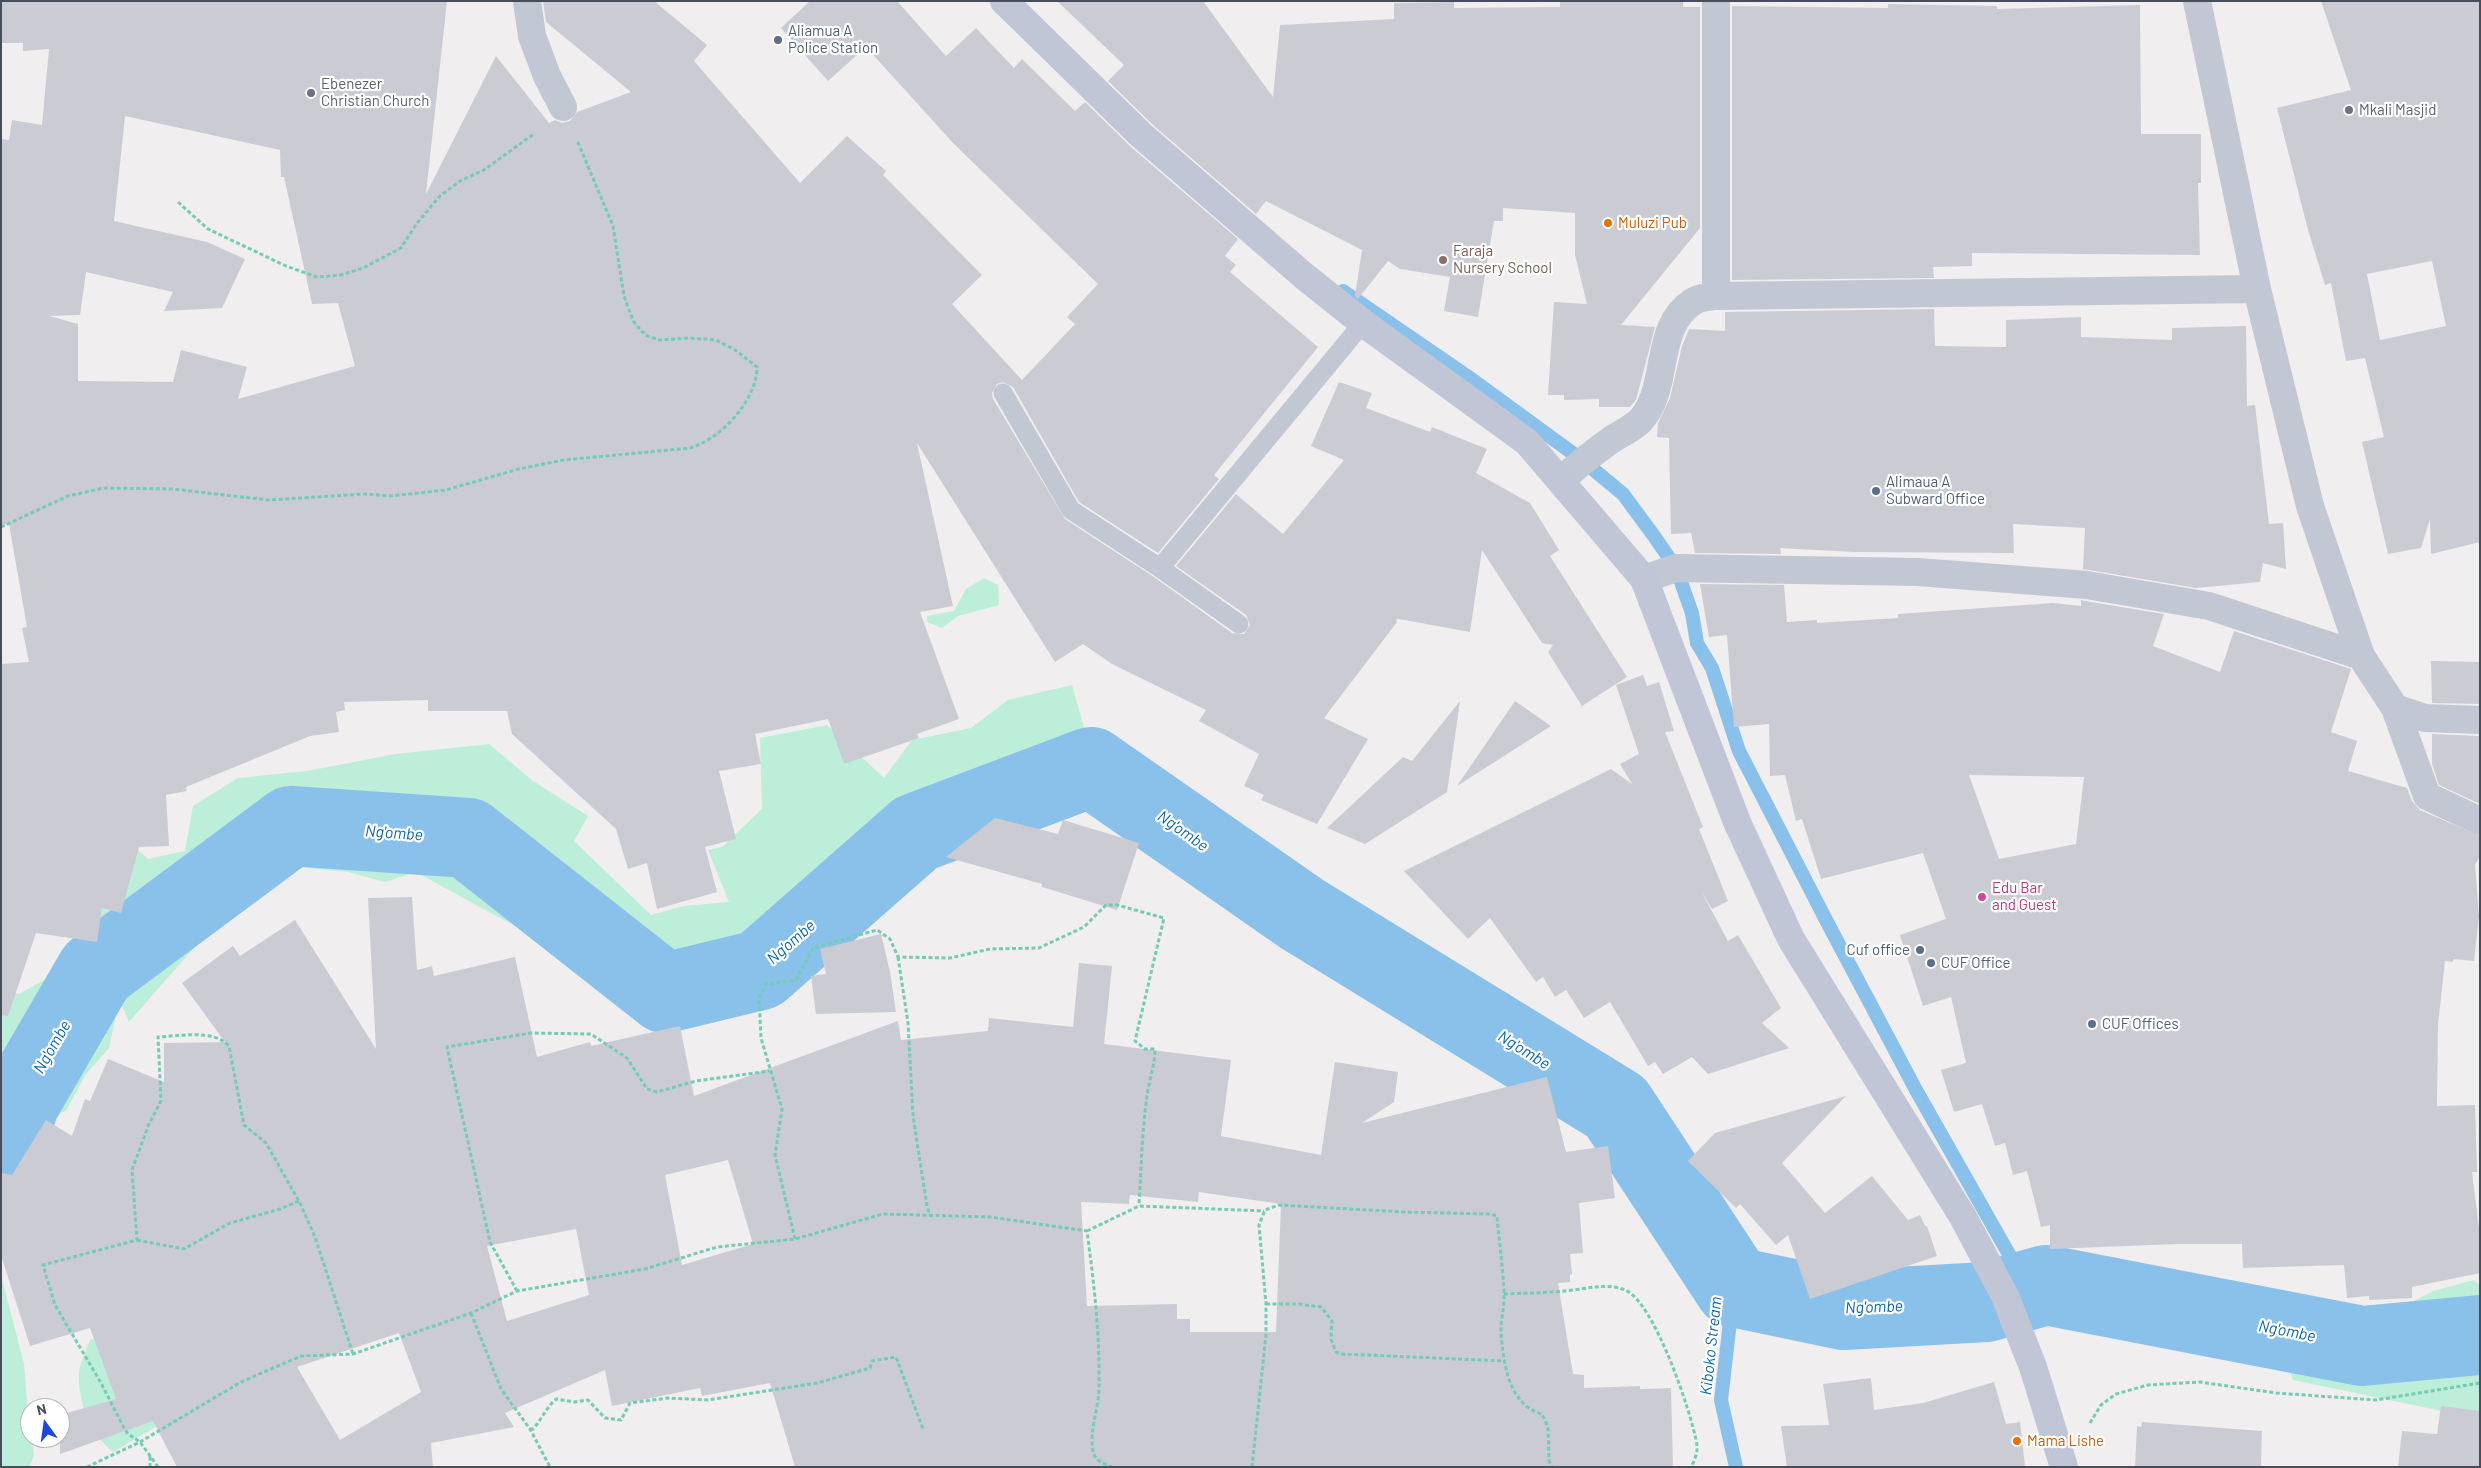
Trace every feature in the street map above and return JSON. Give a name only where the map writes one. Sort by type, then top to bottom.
[{"type":"street","points":[[527,1],[532,36],[547,76],[563,107]]},
{"type":"street","points":[[1004,1],[1141,135],[1304,276],[1362,323],[1527,442],[1644,579],[1736,822],[1791,939],[1963,1217],[2009,1305],[2033,1367],[2064,1467]]},
{"type":"street","points":[[1716,1],[1716,296]]},
{"type":"street","points":[[2197,1],[2257,289],[2310,506],[2361,656],[2395,708],[2427,796],[2480,821]]},
{"type":"street","points":[[1561,481],[1582,460],[1640,421],[1655,394],[1664,350],[1673,324],[1682,311],[1695,300],[1716,296],[2257,289]]},
{"type":"street","points":[[1644,579],[1676,568],[1918,572],[2087,585],[2209,606],[2361,656]]},
{"type":"street","points":[[2395,708],[2425,718],[2480,720]]},
{"type":"lane","points":[[1160,568],[1362,323]]},
{"type":"lane","points":[[1003,393],[1070,510],[1160,568],[1238,624]]},
{"type":"path","points":[[1,527],[68,496],[104,488],[172,490],[269,500],[365,494],[391,496],[446,490],[527,467],[564,460],[690,448],[703,445],[730,420],[746,401],[757,380],[757,367],[735,350],[716,340],[689,338],[660,340],[644,335],[633,321],[624,296],[613,226],[563,107],[547,124],[517,147],[484,170],[460,181],[440,196],[417,223],[401,248],[363,268],[341,275],[317,277],[267,257],[208,228],[178,202]]},
{"type":"path","points":[[898,957],[950,958],[990,949],[1039,948],[1084,927],[1106,905],[1117,905],[1164,918],[1135,1041],[1145,1049],[1154,1049],[1155,1057],[1149,1082],[1142,1139],[1139,1206]]},
{"type":"path","points":[[795,1239],[775,1154],[782,1109],[776,1086],[769,1072],[761,1038],[759,999],[766,984],[796,980],[813,948],[877,930],[890,940],[898,957],[908,1024],[913,1116],[930,1215]]},
{"type":"path","points":[[517,1290],[490,1242],[447,1047],[532,1034],[591,1034],[627,1058],[647,1089],[657,1092],[696,1081],[769,1072]]},
{"type":"path","points":[[137,1240],[132,1170],[149,1124],[162,1101],[158,1037],[206,1036],[223,1040],[229,1046],[244,1125],[266,1143],[299,1201],[319,1247],[353,1354]]},
{"type":"path","points":[[158,1467],[140,1442],[128,1434],[101,1383],[55,1305],[43,1266],[137,1240],[184,1249],[230,1223],[280,1209],[299,1201]]},
{"type":"path","points":[[87,1467],[140,1442],[241,1382],[301,1356],[353,1354],[471,1313],[517,1290],[645,1269],[717,1247],[795,1239],[883,1214],[990,1217],[1087,1232],[1139,1206],[1264,1211],[1279,1205],[1404,1212],[1490,1214],[1497,1216],[1504,1294],[1501,1330],[1505,1361],[1512,1388],[1522,1405],[1530,1411],[1542,1414],[1548,1427],[1549,1461],[1552,1467]]},
{"type":"path","points":[[1252,1467],[1266,1335],[1266,1304],[1259,1225],[1264,1211]]},
{"type":"path","points":[[1087,1232],[1096,1299],[1100,1364],[1099,1403],[1092,1441],[1093,1452],[1096,1459],[1112,1467]]},
{"type":"path","points":[[1504,1294],[1572,1290],[1602,1285],[1626,1290],[1642,1304],[1678,1380],[1697,1447],[1691,1467]]},
{"type":"path","points":[[1266,1304],[1298,1304],[1321,1307],[1332,1321],[1332,1339],[1336,1352],[1342,1354],[1505,1361]]},
{"type":"path","points":[[471,1313],[501,1389],[530,1429],[550,1467]]},
{"type":"path","points":[[530,1429],[533,1429],[543,1418],[547,1407],[556,1399],[574,1402],[588,1400],[605,1418],[621,1420],[630,1403],[668,1398],[708,1400],[817,1383],[870,1368],[872,1360],[896,1357],[922,1428]]},
{"type":"path","points":[[2088,1425],[2101,1406],[2116,1394],[2148,1385],[2200,1382],[2276,1393],[2376,1400],[2480,1383]]},
{"type":"path","points":[[150,1455],[150,1467]]},
{"type":"green space","points":[[984,578],[998,585],[999,605],[958,616],[942,628],[927,622],[927,616],[954,611],[966,589]]},
{"type":"green space","points":[[1072,685],[1099,780],[1038,792],[981,822],[916,881],[842,917],[781,973],[673,1004],[500,918],[416,872],[385,882],[348,872],[278,865],[228,909],[129,1022],[109,974],[82,845],[118,833],[148,859],[185,851],[193,806],[238,778],[307,771],[396,754],[489,744],[533,781],[588,816],[574,841],[651,915],[684,906],[729,902],[708,850],[722,847],[762,809],[760,738],[827,725],[884,778],[912,740],[971,728],[1008,700]]},
{"type":"green space","points":[[103,955],[110,986],[118,1005],[109,1048],[86,1074],[66,1111],[32,1122],[1,1177],[1,992],[19,994],[69,966]]},
{"type":"green space","points":[[1,1275],[24,1364],[27,1398],[20,1398],[20,1448],[33,1448],[34,1456],[29,1467],[1,1467]]},
{"type":"green space","points":[[2474,1280],[2480,1286],[2480,1419],[2293,1380],[2284,1355],[2278,1324],[2400,1308],[2433,1291]]},
{"type":"green space","points":[[113,1332],[159,1425],[113,1452],[98,1436],[87,1417],[80,1395],[79,1373],[83,1356],[90,1340]]},
{"type":"building","points":[[1,1],[447,1],[426,194],[496,56],[549,123],[555,120],[562,123],[570,121],[577,112],[631,92],[546,22],[543,1],[654,1],[707,45],[694,61],[800,183],[847,136],[886,171],[883,175],[982,275],[952,304],[1022,380],[1075,324],[1067,317],[1098,284],[954,144],[866,47],[828,81],[781,28],[810,1],[897,1],[946,56],[976,28],[1014,68],[1022,59],[1075,111],[1085,102],[1131,147],[1238,239],[1225,256],[1236,265],[1230,272],[1318,347],[1214,475],[1219,479],[1158,553],[1079,502],[1013,387],[1003,382],[997,384],[992,393],[993,399],[1065,519],[1154,577],[1232,633],[1244,634],[1250,625],[1246,615],[1176,566],[1236,494],[1283,534],[1344,460],[1311,446],[1339,382],[1372,393],[1366,408],[1430,432],[1432,427],[1487,449],[1476,473],[1530,503],[1559,550],[1550,556],[1627,677],[1582,706],[1548,652],[1553,645],[1542,643],[1482,550],[1470,632],[1396,620],[1397,622],[1324,718],[1368,739],[1317,824],[1261,800],[1264,795],[1244,786],[1259,754],[1199,721],[1206,710],[1112,664],[1083,644],[1055,662],[917,443],[953,606],[920,612],[959,719],[917,734],[919,738],[844,764],[828,719],[755,734],[761,764],[719,771],[736,839],[705,847],[717,892],[657,909],[647,863],[628,869],[616,829],[512,734],[507,711],[428,711],[428,700],[344,702],[345,710],[336,712],[339,732],[310,736],[186,787],[187,791],[166,795],[169,846],[139,847],[121,913],[102,908],[97,942],[36,933],[8,1016],[1,1015],[1,664],[29,662],[22,628],[27,627],[9,524],[1,525],[1,139],[9,140],[12,120],[42,125],[49,49],[23,51],[23,43],[1,43]],"holes":[[[125,116],[280,150],[281,177],[284,177],[312,304],[338,303],[355,366],[238,399],[247,367],[181,350],[173,382],[78,381],[78,324],[49,316],[80,315],[86,272],[173,292],[164,311],[222,308],[245,259],[207,242],[114,221]]]},
{"type":"building","points":[[1057,1],[1203,1],[1273,97],[1280,25],[1394,19],[1394,3],[1454,2],[1454,8],[1560,7],[1560,2],[1683,1],[1683,7],[1700,7],[1700,228],[1621,325],[1655,327],[1636,400],[1630,407],[1599,407],[1599,399],[1564,400],[1564,395],[1548,395],[1554,302],[1587,304],[1575,255],[1575,213],[1503,208],[1503,221],[1494,221],[1478,317],[1444,311],[1450,277],[1400,269],[1388,261],[1358,299],[1355,296],[1362,250],[1266,201],[1256,214],[1152,124],[1108,81],[1124,65]]},
{"type":"building","points":[[2321,1],[2480,1],[2480,542],[2431,554],[2430,519],[2421,548],[2388,554],[2362,442],[2384,437],[2365,358],[2346,361],[2331,283],[2325,285],[2308,230],[2277,108],[2351,90]],"holes":[[[2432,261],[2446,326],[2380,340],[2367,274]]]},
{"type":"building","points":[[1888,4],[1997,6],[1997,9],[2140,5],[2141,134],[2201,134],[2201,183],[2198,183],[2200,255],[1972,253],[1972,266],[1933,267],[1934,278],[1732,280],[1732,6],[1888,8]]},
{"type":"building","points":[[1934,309],[1935,346],[2006,347],[2006,320],[2081,317],[2081,337],[2172,340],[2172,328],[2246,326],[2247,406],[2255,405],[2269,524],[2283,523],[2286,569],[2263,563],[2260,582],[2196,588],[2083,569],[2085,528],[2013,524],[2014,553],[1854,552],[1780,548],[1781,554],[1695,553],[1691,533],[1671,534],[1669,438],[1657,437],[1658,423],[1670,398],[1682,346],[1689,329],[1725,331],[1725,312]]},
{"type":"building","points":[[1700,584],[1784,585],[1787,622],[1817,620],[1817,623],[1898,618],[1898,614],[2053,603],[2081,606],[2081,600],[2164,614],[2153,646],[2220,672],[2234,631],[2351,669],[2331,732],[2357,741],[2348,771],[2407,788],[2412,801],[2420,810],[2480,836],[2480,856],[2475,865],[2479,916],[2474,961],[2453,959],[2453,962],[2445,961],[2438,1024],[2437,1106],[2475,1105],[2477,1172],[2472,1172],[2480,1237],[2480,1273],[2412,1287],[2412,1298],[2369,1300],[2369,1296],[2347,1298],[2344,1265],[2243,1268],[2242,1244],[2177,1244],[2050,1249],[2050,1225],[2041,1227],[2027,1171],[2013,1175],[2005,1143],[1995,1146],[1982,1104],[1954,1112],[1941,1070],[1966,1063],[1951,997],[1923,1006],[1900,935],[1946,919],[1923,853],[1821,879],[1802,819],[1796,821],[1785,775],[1770,776],[1769,724],[1734,727],[1727,635],[1709,637]],"holes":[[[1969,775],[2084,777],[2076,844],[1999,859]]]},
{"type":"building","points":[[2431,661],[2480,662],[2480,704],[2432,703]]},
{"type":"building","points":[[1643,675],[1647,686],[1659,682],[1674,731],[1665,732],[1703,827],[1699,829],[1728,901],[1712,909],[1701,891],[1728,941],[1738,935],[1781,1008],[1762,1023],[1789,1048],[1708,1074],[1692,1057],[1663,1074],[1655,1062],[1648,1066],[1610,1002],[1584,1018],[1566,990],[1555,997],[1543,977],[1536,982],[1490,918],[1468,939],[1404,871],[1611,769],[1632,784],[1620,764],[1639,754],[1616,685]]},
{"type":"building","points":[[1460,701],[1447,792],[1365,844],[1327,828],[1403,757],[1412,761]]},
{"type":"building","points":[[1515,701],[1551,726],[1457,786]]},
{"type":"building","points":[[2432,734],[2480,736],[2480,804],[2439,785],[2432,764]]},
{"type":"building","points":[[995,818],[1058,834],[1063,820],[1139,843],[1117,910],[1042,887],[1042,884],[946,857]]},
{"type":"building","points":[[412,897],[417,970],[432,966],[434,976],[515,957],[537,1057],[590,1042],[591,1046],[680,1026],[694,1096],[898,1021],[901,1040],[988,1031],[989,1018],[1073,1027],[1079,963],[1112,966],[1104,1044],[1231,1060],[1221,1136],[1321,1155],[1335,1062],[1398,1072],[1394,1102],[1362,1123],[1547,1077],[1566,1152],[1608,1146],[1615,1198],[1579,1203],[1583,1253],[1570,1254],[1572,1274],[1570,1275],[1570,1282],[1558,1283],[1573,1374],[1584,1375],[1584,1388],[1640,1386],[1640,1389],[1671,1388],[1673,1467],[795,1467],[770,1383],[702,1396],[700,1388],[612,1406],[605,1370],[505,1413],[514,1427],[431,1443],[433,1467],[177,1467],[153,1421],[60,1454],[60,1448],[70,1448],[70,1412],[116,1399],[90,1328],[30,1346],[1,1255],[1,1173],[12,1175],[46,1120],[72,1136],[85,1099],[90,1101],[108,1059],[164,1082],[164,1043],[225,1042],[182,983],[233,946],[240,956],[295,920],[376,1049],[368,898]],"holes":[[[728,1160],[753,1244],[682,1265],[665,1175]],[[1199,1192],[1281,1204],[1276,1332],[1190,1332],[1190,1319],[1177,1319],[1177,1304],[1087,1306],[1081,1202],[1129,1204],[1130,1195],[1198,1202]],[[576,1229],[589,1295],[507,1321],[487,1246]],[[399,1333],[421,1392],[340,1440],[297,1367]]]},
{"type":"building","points":[[881,934],[890,972],[896,1012],[816,1014],[811,976],[826,974],[820,949]]},
{"type":"building","points":[[1846,1096],[1782,1163],[1825,1213],[1872,1176],[1908,1220],[1920,1215],[1925,1226],[1927,1226],[1937,1256],[1810,1299],[1788,1235],[1776,1245],[1740,1204],[1736,1208],[1688,1161],[1715,1133]]},
{"type":"building","points":[[1871,1378],[1874,1410],[1923,1403],[1994,1382],[2006,1424],[2020,1422],[2025,1467],[1787,1467],[1781,1426],[1829,1425],[1823,1384]]},
{"type":"building","points":[[2441,1406],[2480,1411],[2480,1467],[2398,1467],[2402,1431],[2437,1434]]},
{"type":"building","points":[[2142,1422],[2262,1431],[2261,1467],[2135,1467],[2137,1426],[2141,1427]]},
{"type":"waterway","points":[[1343,291],[1467,376],[1582,460],[1623,494],[1654,536],[1676,568],[1692,613],[1697,643],[1712,668],[1739,751],[1826,920],[1916,1090],[2010,1256],[2046,1285]]},
{"type":"waterway","name":"Ng'ombe","points":[[1,1156],[20,1102],[96,971],[291,826],[468,838],[665,993],[760,970],[916,833],[1091,767],[1302,914],[1616,1107],[1734,1287],[1844,1310],[1986,1302],[2046,1285],[2362,1346],[2480,1335]]},
{"type":"waterway","name":"Kiboko Stream","points":[[1734,1287],[1721,1400],[1736,1467]]},
{"type":"place","name":"Aliamua A Police Station","points":[[778,40]]},
{"type":"place","name":"Ebenezer Christian Church","points":[[311,93]]},
{"type":"place","name":"Mkali Masjid","points":[[2349,110]]},
{"type":"place","name":"Muluzi Pub","points":[[1608,223]]},
{"type":"place","name":"Faraja Nursery School","points":[[1443,260]]},
{"type":"place","name":"Alimaua A Subward Office","points":[[1876,491]]},
{"type":"place","name":"Edu Bar and Guest","points":[[1982,897]]},
{"type":"place","name":"Cuf office","points":[[1920,950]]},
{"type":"place","name":"CUF Office","points":[[1931,963]]},
{"type":"place","name":"CUF Offices","points":[[2092,1024]]},
{"type":"place","name":"Mama Lishe","points":[[2017,1441]]}]
